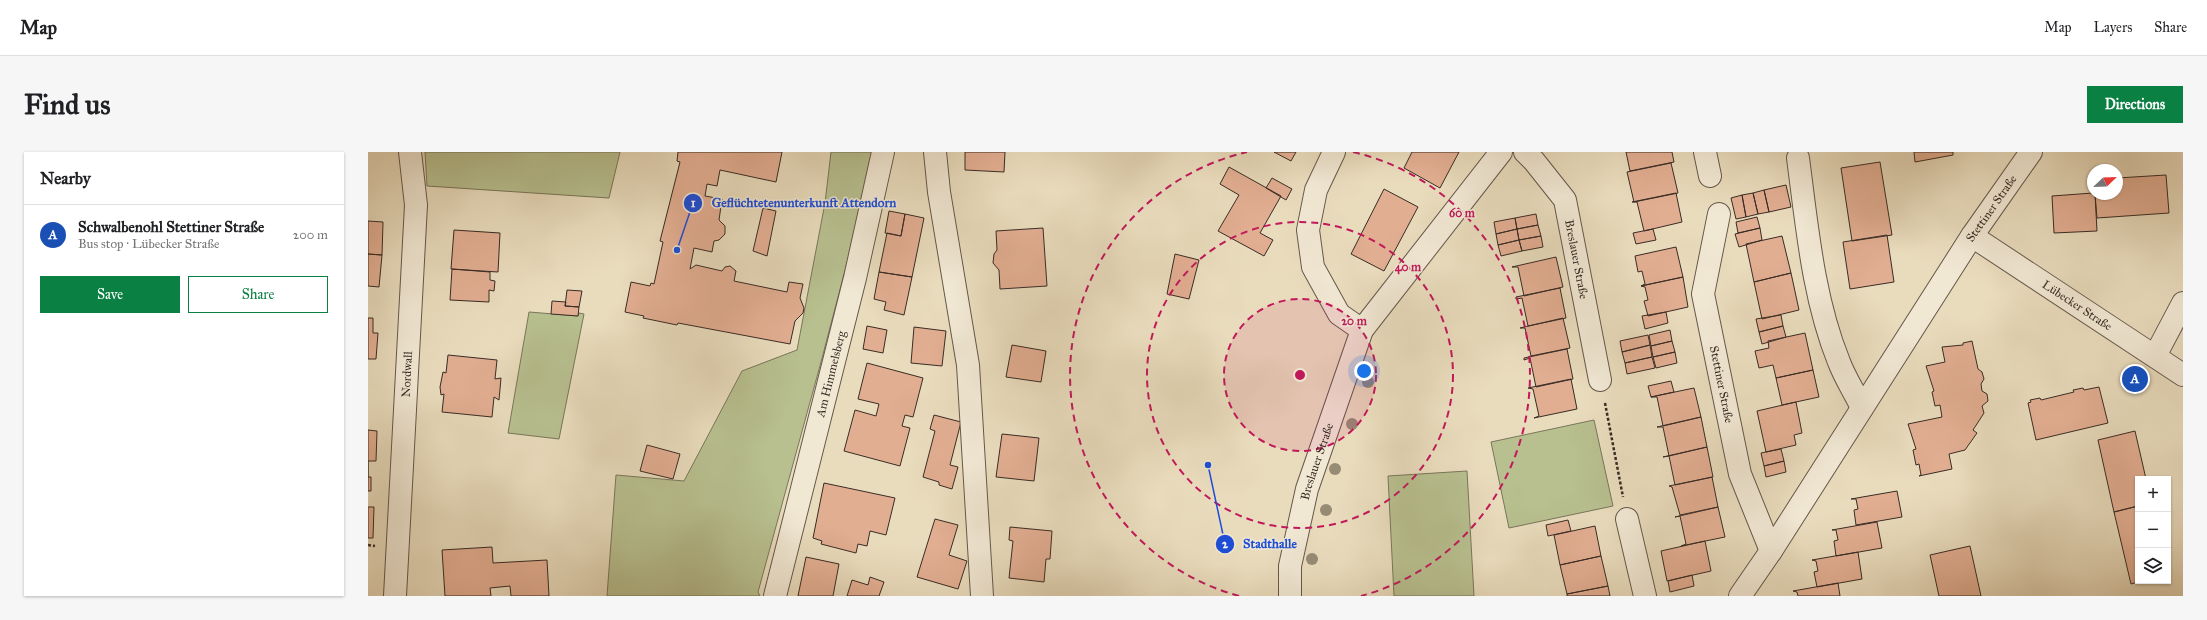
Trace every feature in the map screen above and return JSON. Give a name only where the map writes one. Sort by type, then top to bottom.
[{"type":"street","name":"Nordwall","points":[[395,596],[416,205],[410,152]]},
{"type":"street","name":"Am Himmelsberg","points":[[775,596],[855,278],[883,152]]},
{"type":"street","points":[[935,152],[939,192],[968,365],[982,596]]},
{"type":"street","points":[[1334,152],[1316,190],[1308,230],[1313,267],[1340,314],[1362,330]]},
{"type":"street","name":"Breslauer Straße","points":[[1290,596],[1290,566],[1307,489],[1362,330],[1501,152]]},
{"type":"street","name":"Breslauer Straße","points":[[1525,152],[1534,160],[1565,200],[1600,380]]},
{"type":"street","points":[[1705,152],[1710,176]]},
{"type":"street","name":"Stettiner Straße","points":[[1740,596],[1771,551],[1972,236],[2031,152]]},
{"type":"street","points":[[1798,158],[1810,252],[1827,328],[1839,362],[1862,408]]},
{"type":"street","name":"Stettiner Straße","points":[[1719,214],[1703,294],[1740,474],[1771,551]]},
{"type":"street","name":"Lübecker Straße","points":[[1972,236],[2183,375]]},
{"type":"street","points":[[2155,356],[2183,303]]},
{"type":"street","points":[[1627,519],[1645,596]]},
{"type":"path","points":[[1600,380],[1627,519]]},
{"type":"green space","points":[[425,152],[620,152],[609,198],[427,186]]},
{"type":"green space","points":[[831,152],[876,152],[821,362],[758,592],[760,596],[607,596],[616,475],[684,481],[742,371],[797,350],[825,203]]},
{"type":"green space","points":[[529,312],[578,316],[579,313],[584,314],[559,439],[508,433]]},
{"type":"green space","points":[[1594,420],[1613,506],[1509,528],[1491,442]]},
{"type":"green space","points":[[1467,471],[1474,596],[1394,596],[1388,476]]},
{"type":"building","points":[[678,152],[782,152],[776,182],[720,170],[717,186],[707,184],[705,196],[722,199],[719,220],[725,226],[725,234],[719,240],[714,241],[712,252],[694,248],[690,269],[696,265],[722,271],[725,267],[730,266],[736,271],[734,281],[787,292],[789,282],[803,284],[800,298],[804,308],[803,313],[795,321],[790,344],[678,323],[677,325],[643,318],[644,316],[625,312],[631,282],[650,286],[651,283],[654,284],[663,242],[660,241],[680,162],[677,161]]},
{"type":"building","points":[[965,152],[1005,152],[1004,172],[965,170]]},
{"type":"building","points":[[1274,152],[1296,152],[1291,161]]},
{"type":"building","points":[[1412,152],[1459,152],[1440,188],[1404,168]]},
{"type":"building","points":[[1626,152],[1672,152],[1674,162],[1630,171]]},
{"type":"building","points":[[1914,152],[1953,152],[1953,155],[1915,162]]},
{"type":"building","points":[[1880,162],[1892,235],[1852,241],[1841,168]]},
{"type":"building","points":[[1671,163],[1678,193],[1634,202],[1627,172]]},
{"type":"building","points":[[1229,167],[1281,196],[1260,233],[1273,240],[1264,256],[1218,231],[1239,195],[1220,184]]},
{"type":"building","points":[[2166,175],[2169,213],[2097,218],[2096,200],[2123,200],[2123,178]]},
{"type":"building","points":[[1272,178],[1292,189],[1286,200],[1266,188]]},
{"type":"building","points":[[1786,185],[1791,207],[1769,212],[1764,190]]},
{"type":"building","points":[[1384,189],[1418,207],[1384,271],[1351,254]]},
{"type":"building","points":[[1764,190],[1769,212],[1758,214],[1753,193]]},
{"type":"building","points":[[1676,193],[1682,222],[1644,231],[1637,202],[1632,202]]},
{"type":"building","points":[[1753,193],[1758,214],[1746,217],[1742,195]]},
{"type":"building","points":[[2087,193],[2087,200],[2095,200],[2097,231],[2054,233],[2052,196]]},
{"type":"building","points":[[1742,195],[1746,217],[1736,219],[1731,198]]},
{"type":"building","points":[[763,208],[776,211],[767,256],[753,251]]},
{"type":"building","points":[[889,211],[905,214],[901,236],[885,233]]},
{"type":"building","points":[[905,214],[924,218],[912,277],[879,272],[887,233],[901,236]]},
{"type":"building","points":[[1536,214],[1538,225],[1517,229],[1515,218]]},
{"type":"building","points":[[1757,217],[1760,228],[1738,233],[1736,222]]},
{"type":"building","points":[[1515,218],[1517,229],[1496,234],[1494,222]]},
{"type":"building","points":[[368,221],[383,222],[382,255],[368,254]]},
{"type":"building","points":[[1538,225],[1541,236],[1519,240],[1517,229]]},
{"type":"building","points":[[1043,228],[1047,286],[1000,289],[999,270],[993,263],[994,254],[997,250],[996,231]]},
{"type":"building","points":[[1760,228],[1762,240],[1739,247],[1735,234]]},
{"type":"building","points":[[1517,229],[1519,240],[1498,245],[1496,234]]},
{"type":"building","points":[[1653,229],[1656,240],[1636,244],[1633,233]]},
{"type":"building","points":[[454,230],[500,233],[498,272],[451,269]]},
{"type":"building","points":[[1887,235],[1894,282],[1850,289],[1843,242]]},
{"type":"building","points":[[1541,236],[1543,247],[1522,251],[1519,240]]},
{"type":"building","points":[[1782,236],[1791,273],[1754,282],[1746,244]]},
{"type":"building","points":[[1519,240],[1522,251],[1501,256],[1498,245]]},
{"type":"building","points":[[1676,247],[1683,277],[1641,286],[1645,284],[1642,271],[1638,272],[1635,256]]},
{"type":"building","points":[[368,254],[382,255],[379,287],[368,286]]},
{"type":"building","points":[[1175,254],[1199,260],[1189,299],[1167,294]]},
{"type":"building","points":[[1556,257],[1563,287],[1524,296],[1518,267],[1512,267]]},
{"type":"building","points":[[452,269],[490,272],[490,280],[495,281],[494,291],[489,290],[489,302],[450,300]]},
{"type":"building","points":[[879,272],[912,277],[904,315],[884,310],[886,302],[874,299]]},
{"type":"building","points":[[1791,273],[1799,310],[1762,319],[1754,282]]},
{"type":"building","points":[[1683,277],[1688,307],[1648,316],[1644,301],[1648,300],[1645,287],[1641,286]]},
{"type":"building","points":[[1560,288],[1566,318],[1528,326],[1522,298],[1516,299],[1516,297]]},
{"type":"building","points":[[567,290],[582,291],[579,307],[565,306]]},
{"type":"building","points":[[552,301],[566,302],[565,306],[579,307],[578,316],[551,314]]},
{"type":"building","points":[[1666,312],[1668,323],[1645,329],[1642,316]]},
{"type":"building","points":[[1781,315],[1783,326],[1759,332],[1756,319]]},
{"type":"building","points":[[368,318],[373,318],[373,333],[378,333],[376,359],[368,359]]},
{"type":"building","points":[[1563,318],[1570,348],[1531,356],[1525,328],[1520,328]]},
{"type":"building","points":[[867,326],[887,330],[883,353],[863,349]]},
{"type":"building","points":[[1783,326],[1786,337],[1762,344],[1759,332]]},
{"type":"building","points":[[914,327],[946,331],[942,366],[911,363]]},
{"type":"building","points":[[1670,330],[1672,341],[1651,346],[1649,335]]},
{"type":"building","points":[[1805,333],[1813,370],[1776,378],[1773,365],[1759,368],[1755,351],[1769,348],[1768,341]]},
{"type":"building","points":[[1648,335],[1650,345],[1622,352],[1620,341]]},
{"type":"building","points":[[1672,341],[1675,352],[1653,357],[1651,346]]},
{"type":"building","points":[[1972,341],[1978,369],[1982,372],[1984,379],[1981,384],[1982,391],[1987,394],[1988,401],[1982,406],[1984,413],[1973,430],[1977,433],[1965,450],[1949,454],[1952,469],[1919,476],[1921,475],[1919,464],[1916,465],[1913,450],[1916,449],[1908,424],[1942,417],[1940,405],[1935,406],[1932,392],[1934,391],[1926,366],[1945,362],[1942,347],[1963,345],[1963,343]]},
{"type":"building","points":[[1012,345],[1046,351],[1041,382],[1006,377]]},
{"type":"building","points":[[1650,345],[1652,357],[1625,363],[1622,352]]},
{"type":"building","points":[[1567,349],[1573,379],[1536,387],[1530,358],[1524,360],[1524,358]]},
{"type":"building","points":[[1675,352],[1677,363],[1656,368],[1653,357]]},
{"type":"building","points":[[448,355],[497,360],[495,379],[501,378],[499,400],[494,397],[492,417],[442,412],[444,394],[441,395],[440,387],[443,372],[446,373]]},
{"type":"building","points":[[1652,357],[1655,368],[1627,374],[1625,363]]},
{"type":"building","points":[[867,363],[923,378],[913,417],[905,415],[902,426],[910,428],[900,466],[844,451],[855,410],[876,416],[879,404],[858,399]]},
{"type":"building","points":[[1813,370],[1819,397],[1782,405],[1776,378]]},
{"type":"building","points":[[1571,379],[1577,409],[1534,418],[1539,416],[1533,389],[1528,388]]},
{"type":"building","points":[[1671,381],[1674,392],[1651,397],[1648,386]]},
{"type":"building","points":[[2099,387],[2108,423],[2036,440],[2028,403],[2031,402],[2030,400],[2040,398],[2041,400],[2074,392],[2073,390],[2083,388],[2084,390]]},
{"type":"building","points":[[1694,388],[1701,417],[1663,426],[1657,397],[1651,397]]},
{"type":"building","points":[[1796,402],[1802,433],[1794,435],[1796,445],[1766,452],[1757,411]]},
{"type":"building","points":[[934,415],[961,422],[950,465],[958,467],[952,489],[939,485],[939,482],[923,477],[935,431],[930,429]]},
{"type":"building","points":[[1701,417],[1707,447],[1669,456],[1663,427],[1657,427]]},
{"type":"building","points":[[368,430],[377,431],[376,461],[368,461]]},
{"type":"building","points":[[2135,431],[2145,476],[2135,476],[2135,507],[2114,512],[2098,440]]},
{"type":"building","points":[[1002,434],[1039,438],[1034,481],[996,477]]},
{"type":"building","points":[[647,445],[680,454],[673,479],[640,471]]},
{"type":"building","points":[[1707,447],[1713,477],[1675,485],[1669,456],[1663,457]]},
{"type":"building","points":[[1781,449],[1784,461],[1764,466],[1761,453]]},
{"type":"building","points":[[1784,461],[1786,472],[1766,477],[1764,466]]},
{"type":"building","points":[[368,477],[371,477],[371,491],[368,491]]},
{"type":"building","points":[[1712,477],[1718,507],[1680,515],[1672,487],[1669,486]]},
{"type":"building","points":[[824,483],[895,498],[886,535],[870,531],[867,546],[858,544],[856,553],[821,544],[822,541],[813,538]]},
{"type":"building","points":[[1897,491],[1902,517],[1856,525],[1854,510],[1858,509],[1856,499],[1851,499]]},
{"type":"building","points":[[368,507],[374,507],[373,538],[368,538]]},
{"type":"building","points":[[1718,507],[1725,537],[1681,546],[1686,544],[1680,516],[1675,517]]},
{"type":"building","points":[[2135,507],[2135,583],[2131,584],[2114,512]]},
{"type":"building","points":[[935,519],[958,525],[949,555],[967,561],[958,589],[917,577]]},
{"type":"building","points":[[1568,520],[1571,531],[1548,536],[1546,525]]},
{"type":"building","points":[[1877,522],[1882,548],[1836,556],[1834,541],[1838,540],[1836,530],[1832,530]]},
{"type":"building","points":[[1595,526],[1601,556],[1560,565],[1554,535]]},
{"type":"building","points":[[1010,527],[1052,531],[1050,559],[1046,559],[1044,582],[1009,578],[1013,541],[1009,540]]},
{"type":"building","points":[[1705,541],[1711,571],[1667,581],[1661,551]]},
{"type":"building","points":[[1970,546],[1981,596],[1939,596],[1930,555]]},
{"type":"building","points":[[492,547],[493,563],[547,560],[549,596],[511,596],[510,586],[490,588],[491,596],[445,596],[442,550]]},
{"type":"building","points":[[1858,552],[1862,579],[1817,587],[1814,572],[1818,571],[1816,561],[1812,560]]},
{"type":"building","points":[[1601,556],[1608,586],[1567,594],[1560,565]]},
{"type":"building","points":[[806,557],[839,564],[833,596],[798,596]]},
{"type":"building","points":[[1692,575],[1694,586],[1670,592],[1668,581]]},
{"type":"building","points":[[870,577],[884,582],[879,596],[847,596],[852,580],[868,585]]},
{"type":"building","points":[[1838,583],[1840,596],[1798,596],[1797,592],[1793,591]]},
{"type":"building","points":[[1608,586],[1610,596],[1567,596],[1567,594]]},
{"type":"place","name":"Geflüchtetenunterkunft Attendorn","points":[[677,250]]},
{"type":"place","name":"Schwalbenohl Stettiner Straße","points":[[2135,379]]},
{"type":"place","name":"Stadthalle","points":[[1208,465]]}]
